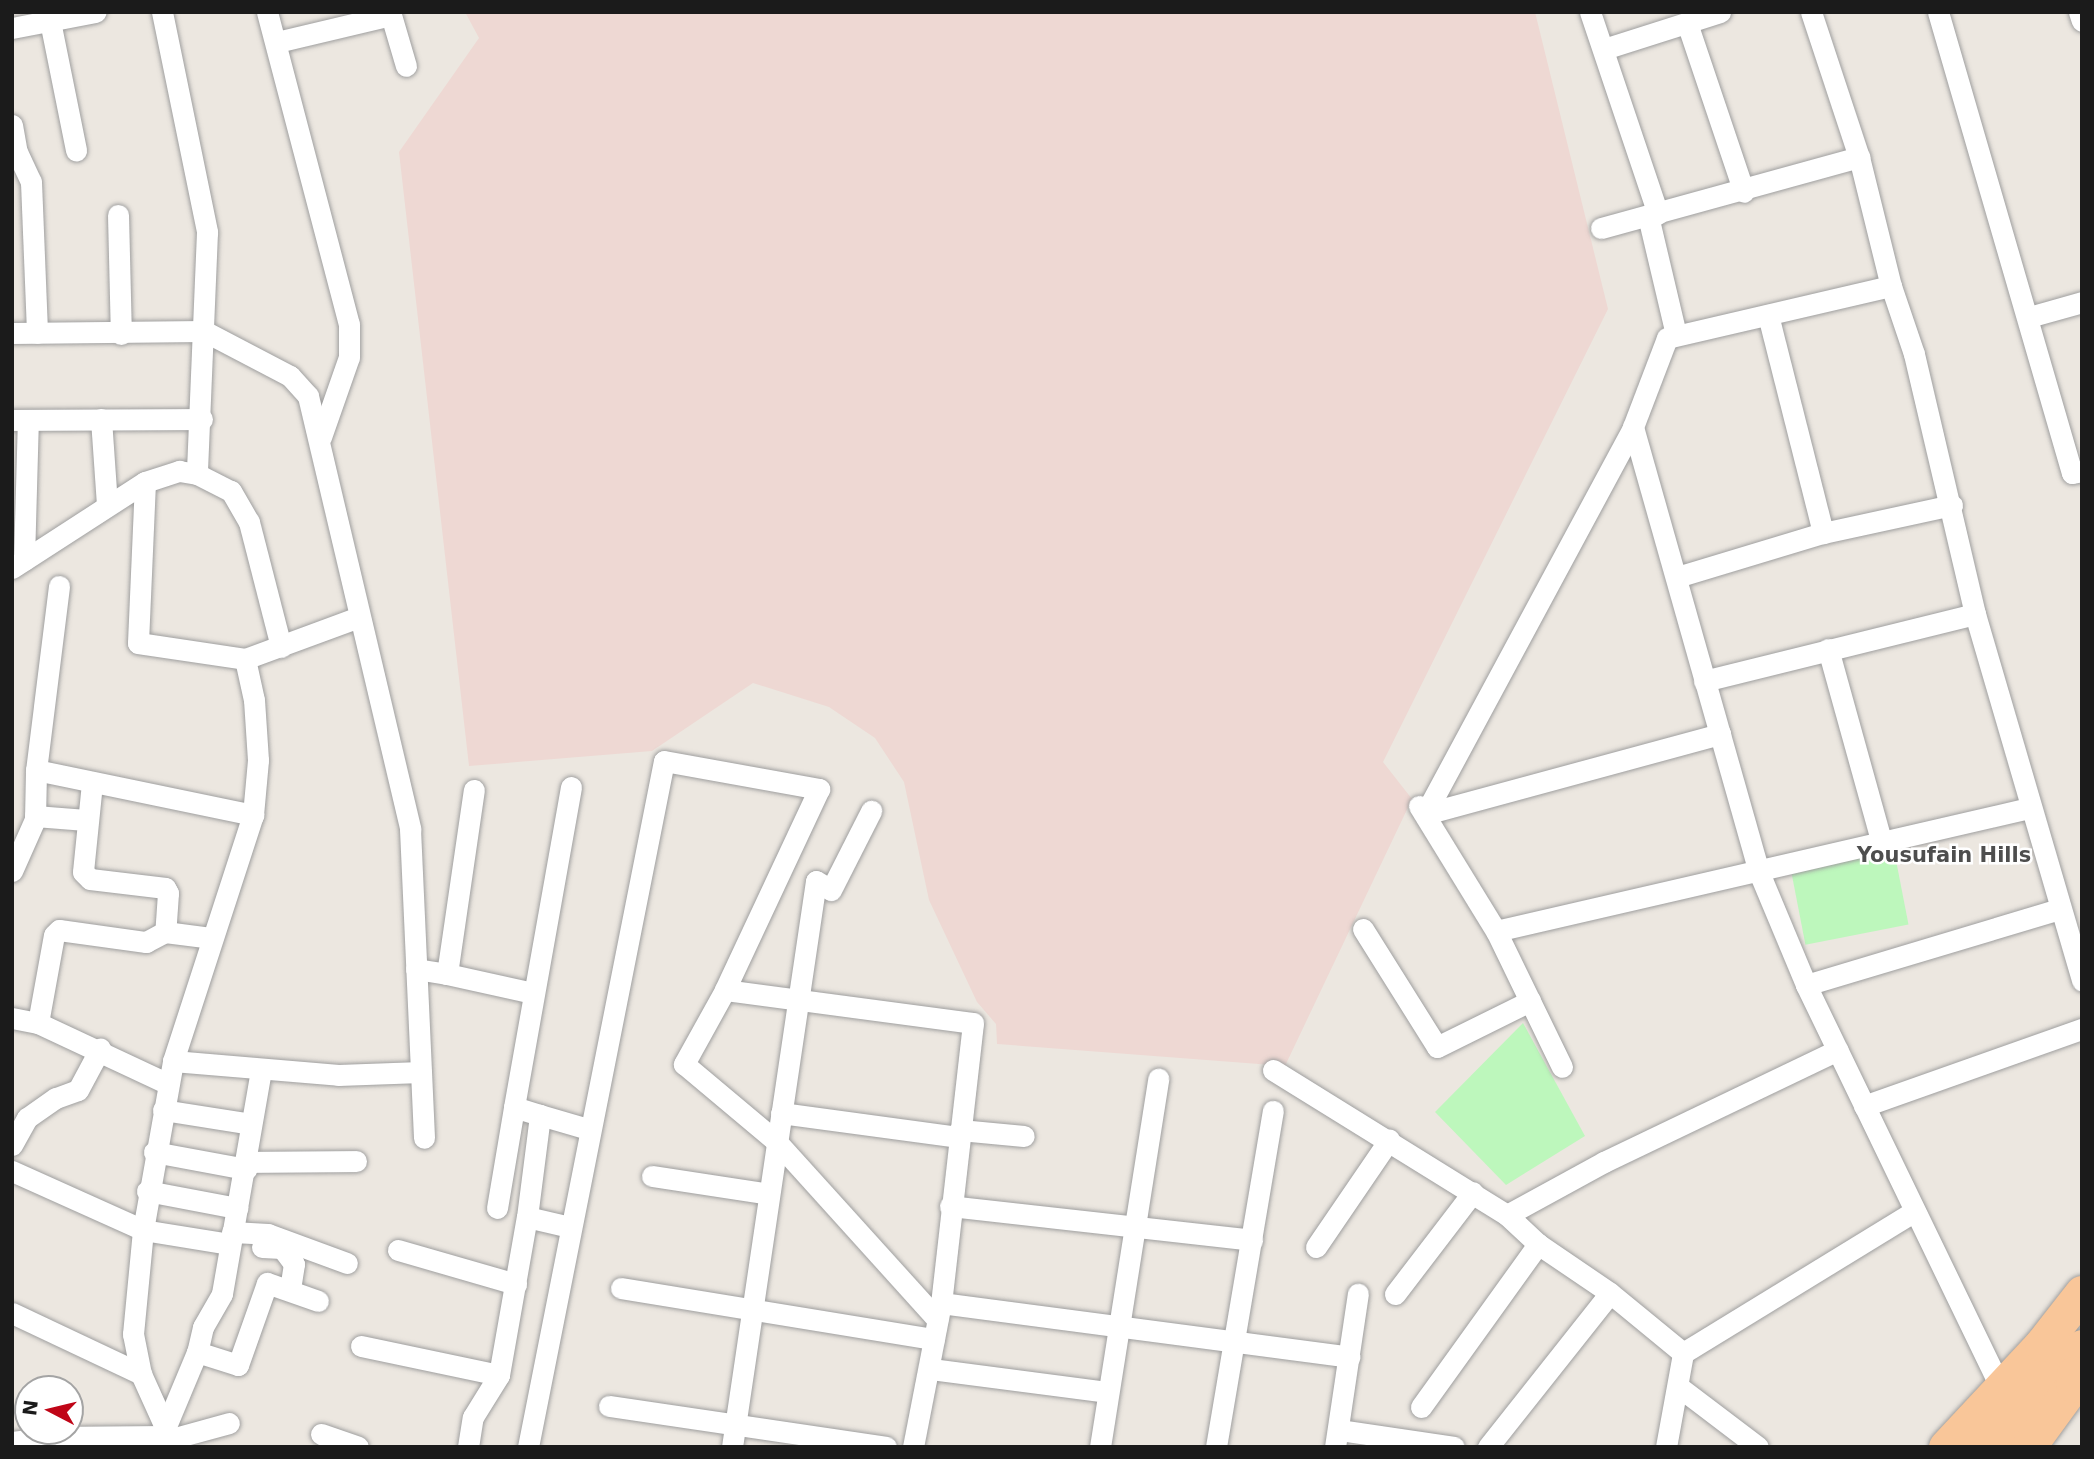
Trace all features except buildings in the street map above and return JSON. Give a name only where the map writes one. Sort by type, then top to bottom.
[{"type":"main road","points":[[1987,1447],[2012,1397],[2082,1293]]},
{"type":"main road","points":[[1946,1447],[2078,1352]]},
{"type":"main road","points":[[2028,1447],[2073,1385],[2078,1352]]},
{"type":"street","points":[[12,28],[95,12]]},
{"type":"street","points":[[162,12],[207,232],[202,419],[197,474]]},
{"type":"street","points":[[267,12],[349,324],[349,357],[321,437]]},
{"type":"street","points":[[1590,12],[1604,49],[1653,215],[1676,334]]},
{"type":"street","points":[[1604,49],[1720,12]]},
{"type":"street","points":[[1811,12],[1859,157],[1891,286],[1914,354],[1952,505],[1975,614],[2029,808],[2082,981]]},
{"type":"street","points":[[1938,12],[2029,317],[2072,473],[2082,471]]},
{"type":"street","points":[[2079,12],[2082,21]]},
{"type":"street","points":[[276,42],[391,15],[407,66]]},
{"type":"street","points":[[61,17],[76,150]]},
{"type":"street","points":[[1687,23],[1744,192]]},
{"type":"street","points":[[12,125],[17,152],[31,182],[37,333]]},
{"type":"street","points":[[1601,228],[1744,192],[1859,157]]},
{"type":"street","points":[[118,215],[121,334]]},
{"type":"street","points":[[1422,810],[1633,427],[1661,346],[1676,334],[1891,286]]},
{"type":"street","points":[[2029,317],[2082,302]]},
{"type":"street","points":[[1768,315],[1824,533]]},
{"type":"street","points":[[12,333],[121,334],[204,331],[290,376],[308,396],[321,437],[359,617],[410,829],[424,1138]]},
{"type":"street","points":[[101,419],[107,504]]},
{"type":"street","points":[[18,564],[20,420],[202,419]]},
{"type":"street","points":[[1633,427],[1758,870],[1806,985],[1913,1212],[2012,1397]]},
{"type":"street","points":[[18,564],[107,504],[145,493],[179,471],[197,474],[230,491],[249,522],[277,648]]},
{"type":"street","points":[[145,493],[138,643],[248,658],[359,617]]},
{"type":"street","points":[[1677,577],[1824,533],[1952,505]]},
{"type":"street","points":[[12,871],[35,816],[36,770],[59,586]]},
{"type":"street","points":[[1704,681],[1975,614]]},
{"type":"street","points":[[1828,649],[1882,844]]},
{"type":"street","points":[[169,1438],[141,1374],[133,1334],[143,1230],[147,1191],[173,1061],[253,815],[258,760],[248,658]]},
{"type":"street","points":[[1422,810],[1720,734]]},
{"type":"street","points":[[528,1447],[588,1129],[664,761],[819,789],[725,990],[684,1064],[777,1142],[937,1320]]},
{"type":"street","points":[[36,770],[253,815]]},
{"type":"street","points":[[92,783],[86,820],[86,877],[165,888],[168,892],[165,932]]},
{"type":"street","points":[[496,1208],[571,787]]},
{"type":"street","points":[[447,974],[474,790]]},
{"type":"street","points":[[1496,931],[2029,808]]},
{"type":"street","points":[[1422,810],[1496,931],[1562,1067]]},
{"type":"street","points":[[732,1447],[816,881],[831,890],[871,811]]},
{"type":"street","points":[[35,816],[86,820]]},
{"type":"street","points":[[1806,985],[2059,909]]},
{"type":"street","points":[[1363,929],[1437,1047],[1531,1001]]},
{"type":"street","points":[[38,1023],[54,935],[59,930],[146,942],[165,932],[211,938]]},
{"type":"street","points":[[416,969],[533,993]]},
{"type":"street","points":[[725,990],[974,1023],[931,1369],[913,1447]]},
{"type":"street","points":[[12,1018],[38,1023],[100,1049],[168,1084]]},
{"type":"street","points":[[1864,1106],[2082,1029]]},
{"type":"street","points":[[12,1145],[27,1118],[56,1098],[78,1090],[100,1049]]},
{"type":"street","points":[[1507,1215],[1604,1161],[1838,1050]]},
{"type":"street","points":[[173,1061],[261,1070],[355,1075],[421,1072]]},
{"type":"street","points":[[169,1438],[203,1327],[222,1294],[230,1240],[247,1166],[251,1124],[261,1070]]},
{"type":"street","points":[[1273,1070],[1507,1215],[1538,1244],[1610,1293],[1683,1353]]},
{"type":"street","points":[[1100,1447],[1117,1324],[1158,1079]]},
{"type":"street","points":[[514,1107],[588,1129]]},
{"type":"street","points":[[163,1110],[251,1124]]},
{"type":"street","points":[[1216,1447],[1273,1111]]},
{"type":"street","points":[[782,1113],[959,1133],[1024,1136]]},
{"type":"street","points":[[468,1447],[473,1417],[499,1375],[527,1217],[540,1115]]},
{"type":"street","points":[[1317,1247],[1389,1140]]},
{"type":"street","points":[[154,1152],[247,1166],[356,1161]]},
{"type":"street","points":[[12,1171],[143,1230],[282,1248],[295,1264],[290,1289]]},
{"type":"street","points":[[652,1176],[769,1194]]},
{"type":"street","points":[[147,1191],[237,1208]]},
{"type":"street","points":[[1395,1294],[1473,1192]]},
{"type":"street","points":[[950,1206],[1135,1224],[1252,1240]]},
{"type":"street","points":[[1683,1353],[1913,1212]]},
{"type":"street","points":[[527,1217],[570,1227]]},
{"type":"street","points":[[230,1240],[268,1234],[347,1263]]},
{"type":"street","points":[[1421,1407],[1538,1244]]},
{"type":"street","points":[[398,1250],[516,1284]]},
{"type":"street","points":[[197,1352],[238,1365],[267,1283],[318,1301]]},
{"type":"street","points":[[621,1288],[752,1311],[937,1320],[1117,1324],[1235,1343],[1349,1357]]},
{"type":"street","points":[[1488,1447],[1610,1293]]},
{"type":"street","points":[[1358,1294],[1337,1438],[1447,1446]]},
{"type":"street","points":[[12,1313],[141,1374]]},
{"type":"street","points":[[361,1346],[499,1375]]},
{"type":"street","points":[[1666,1447],[1679,1387],[1683,1353]]},
{"type":"street","points":[[931,1369],[1107,1392]]},
{"type":"street","points":[[1679,1387],[1758,1447]]},
{"type":"street","points":[[609,1406],[735,1422],[886,1447]]},
{"type":"street","points":[[12,1442],[50,1437],[169,1438],[229,1423]]},
{"type":"street","points":[[321,1434],[358,1447]]},
{"type":"shaded area","points":[[465,12],[1535,12],[1608,309],[1383,762],[1412,799],[1285,1066],[997,1044],[996,1024],[977,1002],[929,900],[904,782],[875,738],[829,707],[753,683],[652,751],[469,766],[399,152],[479,38]]},
{"type":"green space","points":[[1894,850],[1909,925],[1805,945],[1791,870]]},
{"type":"green space","points":[[1523,1023],[1585,1136],[1506,1185],[1435,1112]]},
{"type":"district","name":"Yousufain Hills","points":[[1944,855]]}]
